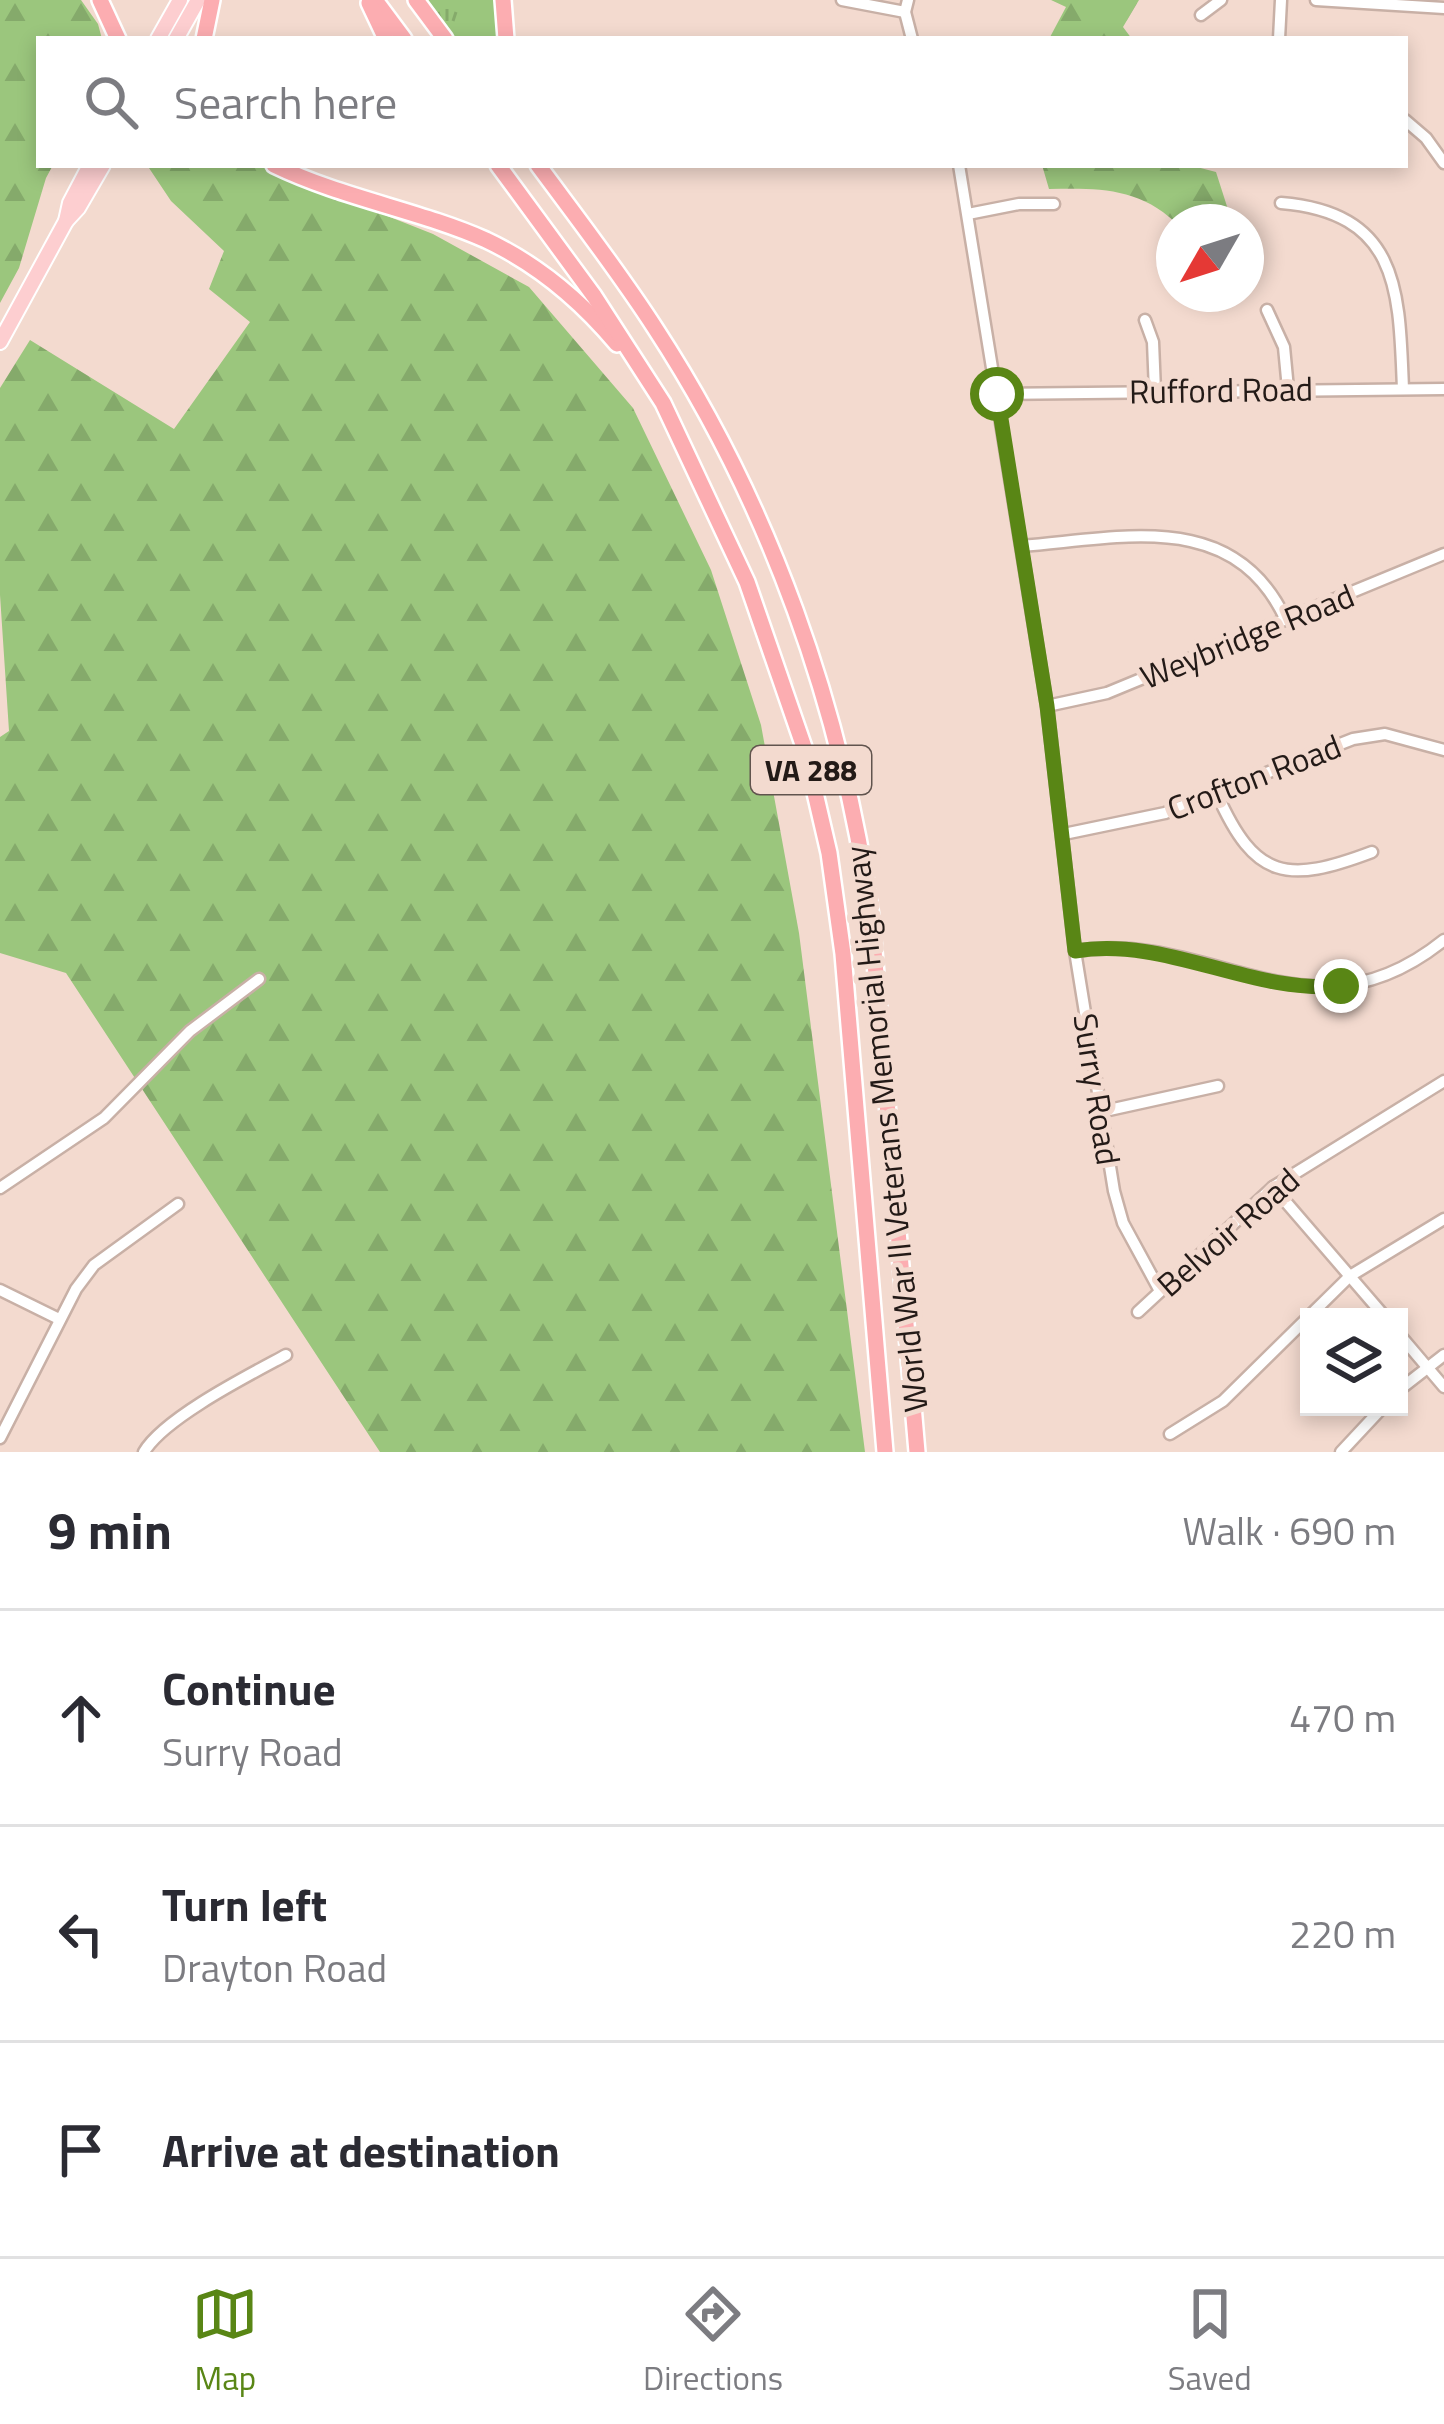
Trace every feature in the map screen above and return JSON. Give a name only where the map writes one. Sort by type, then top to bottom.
[{"type":"highway","points":[[100,0],[117,36]]},
{"type":"highway","points":[[205,36],[212,0]]},
{"type":"highway","points":[[372,0],[385,36]]},
{"type":"highway","points":[[372,0],[402,36]]},
{"type":"highway","points":[[416,0],[443,36]]},
{"type":"highway","points":[[503,0],[506,36]]},
{"type":"highway","points":[[281,168],[366,202],[490,242],[556,284],[638,361]]},
{"type":"highway","name":"World War II Veterans Memorial Highway","points":[[500,168],[638,361],[728,535],[813,779],[843,953],[885,1452]]},
{"type":"highway","name":"World War II Veterans Memorial Highway","points":[[540,168],[656,329],[718,436],[785,584],[829,714],[858,834],[871,916],[916,1452]]},
{"type":"highway","points":[[551,168],[572,210]]},
{"type":"main road","points":[[160,36],[180,0]]},
{"type":"main road","points":[[178,36],[198,0]]},
{"type":"main road","points":[[0,342],[66,220],[88,168]]},
{"type":"main road","points":[[66,220],[102,168]]},
{"type":"street","points":[[842,0],[906,6],[911,36]]},
{"type":"street","points":[[1201,15],[1221,0]]},
{"type":"street","points":[[1279,36],[1281,0]]},
{"type":"street","points":[[1316,0],[1444,8]]},
{"type":"street","points":[[1408,122],[1444,163]]},
{"type":"street","name":"Surry Road","points":[[960,168],[1047,706],[1075,951],[1100,1112],[1123,1222],[1160,1291]]},
{"type":"street","points":[[1281,202],[1335,214],[1382,255],[1398,293],[1403,389]]},
{"type":"street","points":[[968,214],[1019,204],[1054,204]]},
{"type":"street","points":[[1267,310],[1284,347],[1288,389]]},
{"type":"street","points":[[1145,320],[1154,342],[1156,391]]},
{"type":"street","name":"Rufford Road","points":[[997,394],[1444,389]]},
{"type":"street","points":[[1022,546],[1136,538],[1197,540],[1226,550],[1250,567],[1268,585],[1286,620]]},
{"type":"street","name":"Weybridge Road","points":[[1047,706],[1107,693],[1444,554]]},
{"type":"street","name":"Crofton Road","points":[[1064,834],[1165,813],[1353,739],[1384,734],[1443,747]]},
{"type":"street","points":[[1216,794],[1239,841],[1253,855],[1276,866],[1321,869],[1372,852]]},
{"type":"street","points":[[1075,951],[1104,948],[1158,953],[1285,986],[1322,988],[1396,971],[1444,940]]},
{"type":"street","points":[[0,1188],[104,1118],[190,1030],[259,979]]},
{"type":"street","name":"Belvoir Road","points":[[1138,1312],[1273,1187],[1444,1081]]},
{"type":"street","points":[[1100,1112],[1218,1086]]},
{"type":"street","points":[[1273,1187],[1377,1308]]},
{"type":"street","points":[[0,1438],[58,1319],[94,1265],[178,1204]]},
{"type":"street","points":[[1170,1434],[1223,1400],[1350,1276],[1444,1219]]},
{"type":"street","points":[[0,1290],[58,1319]]},
{"type":"street","points":[[1408,1344],[1444,1387]]},
{"type":"street","points":[[144,1452],[179,1419],[286,1354]]},
{"type":"street","points":[[1408,1382],[1444,1354]]},
{"type":"street","points":[[1341,1452],[1375,1416]]},
{"type":"green space","points":[[0,0],[81,0],[101,36],[36,36],[36,168],[51,168],[19,268],[0,303]]},
{"type":"green space","points":[[427,0],[497,0],[500,36],[454,36]]},
{"type":"green space","points":[[1051,0],[1139,0],[1123,27],[1130,36],[1051,36],[1066,7]]},
{"type":"green space","points":[[149,168],[266,168],[433,234],[529,287],[633,408],[711,570],[761,725],[799,933],[865,1452],[380,1452],[66,973],[0,953],[0,737],[9,731],[0,595],[0,388],[30,340],[174,429],[250,322],[209,289],[224,251],[171,201]]},
{"type":"green space","points":[[1043,168],[1201,168],[1216,172],[1226,204],[1156,207],[1100,190],[1049,189]]},
{"type":"route","points":[[997,394],[1047,706],[1075,951],[1104,948],[1158,953],[1285,986],[1341,986]]}]
